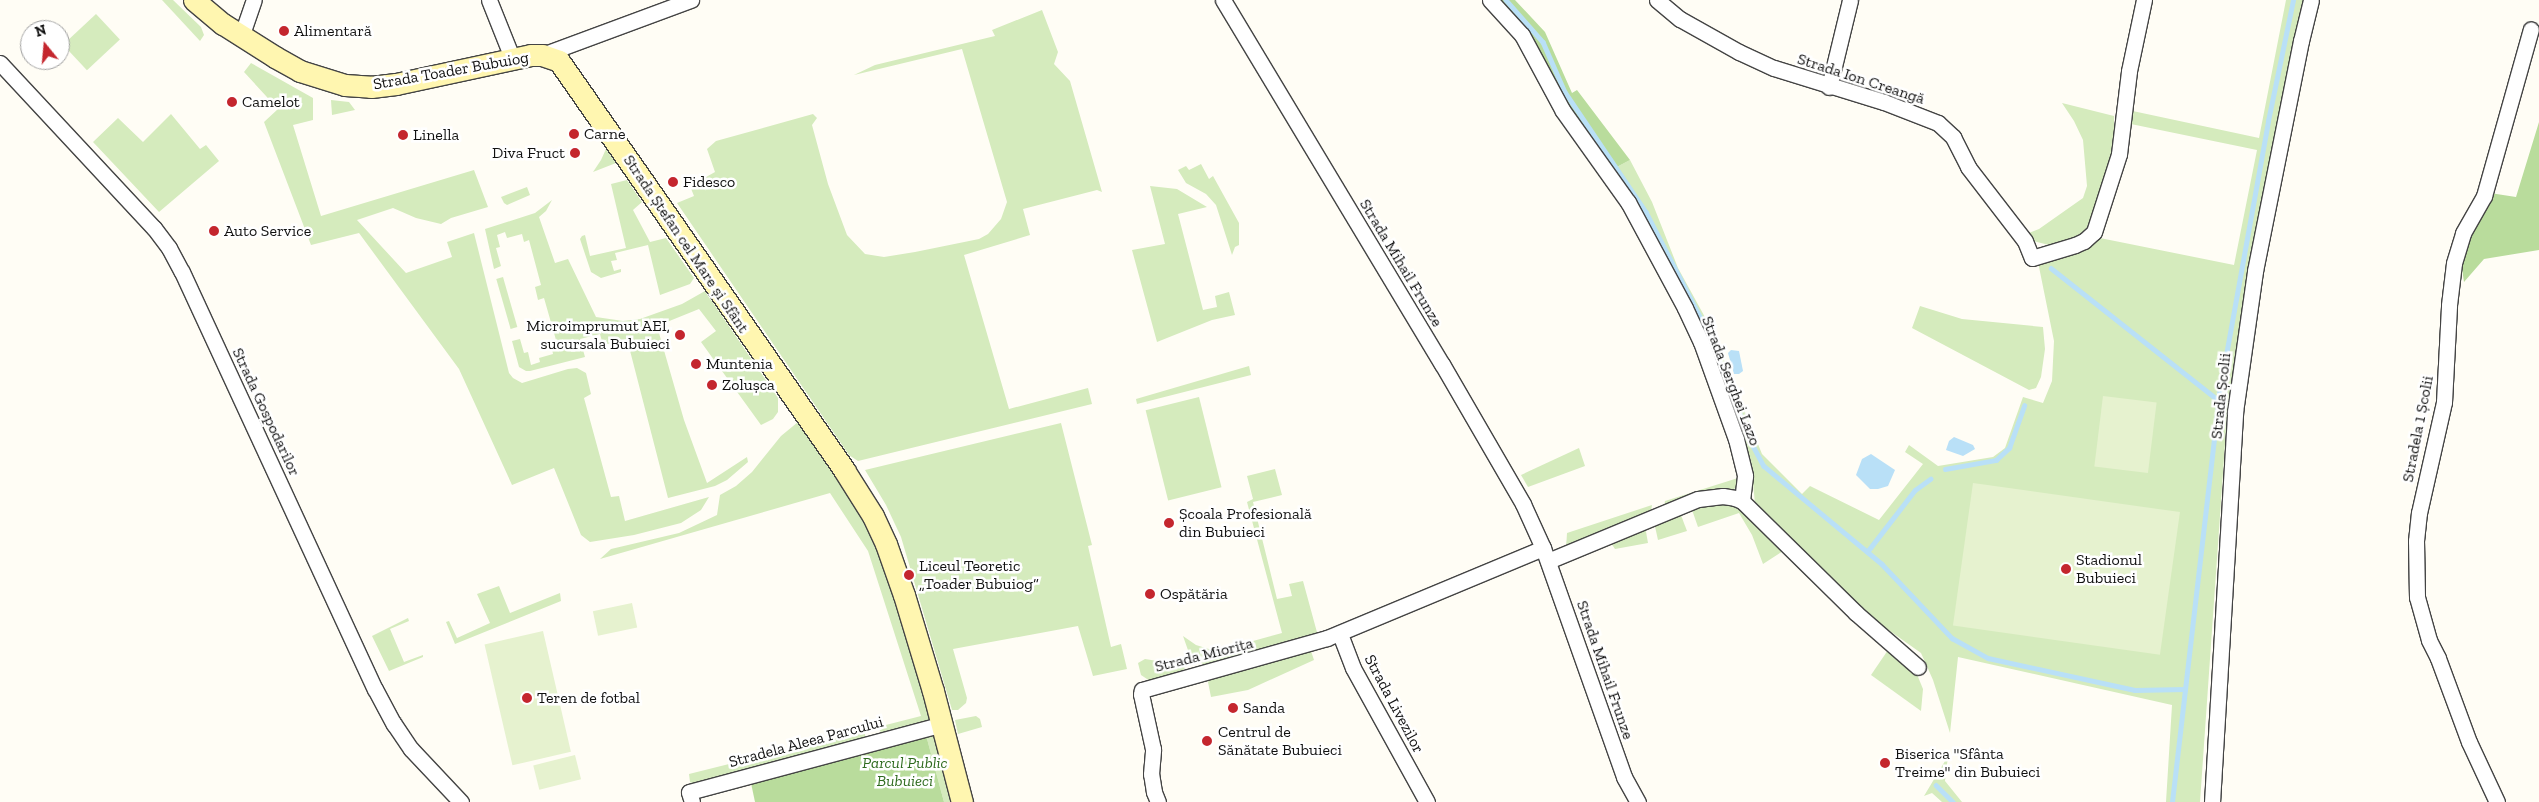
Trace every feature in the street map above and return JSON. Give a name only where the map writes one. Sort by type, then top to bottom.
[{"type":"street","name":"Strada Toader Bubuiog","points":[[194,0],[241,37],[300,71],[345,86],[371,87],[396,84],[542,55],[692,0]]},
{"type":"street","points":[[241,37],[254,0]]},
{"type":"street","points":[[489,0],[513,60]]},
{"type":"street","name":"Strada Mihail Frunze","points":[[1223,0],[1507,474],[1546,554],[1624,777],[1638,802]]},
{"type":"street","name":"Strada Serghei Lazo","points":[[1490,0],[1522,36],[1563,111],[1628,202],[1685,308],[1702,342],[1736,439],[1745,476],[1742,501]]},
{"type":"street","name":"Strada Ion Creangă","points":[[1657,0],[1680,18],[1739,52],[1774,68],[1829,87],[1884,102],[1938,123],[1953,137],[1968,167],[2024,241],[2032,258],[2075,245],[2084,241],[2094,232],[2119,154],[2128,71],[2144,0]]},
{"type":"street","points":[[1829,87],[1850,0]]},
{"type":"street","name":"Strada Școlii","points":[[2212,802],[2235,412],[2255,271],[2299,50],[2311,0]]},
{"type":"street","name":"Stradela 1 Școlii","points":[[2498,802],[2469,742],[2438,658],[2429,640],[2417,598],[2416,541],[2419,513],[2444,402],[2449,305],[2454,263],[2463,234],[2484,196],[2531,29]]},
{"type":"street","name":"Strada Ștefan cel Mare și Sfânt","points":[[542,55],[559,62],[568,72],[844,470],[873,516],[893,561],[942,724],[962,802]]},
{"type":"street","name":"Strada Gospodarilor","points":[[0,64],[154,228],[168,248],[182,272],[375,689],[394,724],[412,749],[461,802]]},
{"type":"street","points":[[1333,636],[1546,554],[1698,500],[1723,496],[1742,501],[1856,613],[1918,667]]},
{"type":"street","name":"Strada Miorița","points":[[1158,802],[1151,774],[1153,749],[1141,694],[1142,690],[1333,636]]},
{"type":"street","name":"Strada Livezilor","points":[[1333,636],[1354,668],[1427,802]]},
{"type":"street","name":"Stradela Aleea Parcului","points":[[692,802],[689,792],[942,724]]},
{"type":"green space","points":[[162,0],[173,0],[201,27],[204,35],[200,41]]},
{"type":"green space","points":[[1495,0],[1515,0],[1545,32],[1572,93],[1577,90],[1630,160],[1613,169],[1569,110]]},
{"type":"green space","points":[[2286,0],[2304,0],[2274,137],[2228,401],[2200,802],[2166,802],[2172,705],[1958,657],[1950,733],[1933,680],[1921,653],[1866,614],[1755,504],[1751,461],[1703,336],[1613,169],[1630,160],[1652,202],[1678,268],[1712,330],[1762,454],[1802,494],[1810,486],[1879,520],[1923,464],[1905,452],[1909,445],[1938,466],[1993,457],[2005,448],[2023,397],[2043,403],[2052,381],[2054,341],[2038,262],[2095,237],[2234,265],[2257,150],[2126,123],[2128,110],[2259,138]]},
{"type":"green space","points":[[1042,10],[1058,52],[1054,64],[1070,81],[1102,192],[1097,190],[1023,209],[1030,235],[964,255],[1009,409],[1088,388],[1092,404],[858,461],[849,455],[677,203],[694,196],[690,186],[715,172],[707,149],[716,141],[813,114],[817,118],[812,125],[828,184],[847,235],[865,254],[884,257],[979,239],[988,234],[1001,219],[1007,202],[962,49],[854,75],[875,65],[995,36],[992,30]]},
{"type":"green space","points":[[96,14],[120,40],[87,70],[70,52],[70,38]]},
{"type":"green space","points":[[251,63],[313,98],[313,120],[293,125],[321,216],[474,170],[488,207],[451,218],[441,224],[416,218],[393,208],[357,220],[406,273],[452,257],[447,242],[474,233],[509,373],[513,378],[522,383],[577,368],[586,373],[591,394],[584,398],[611,497],[619,496],[625,521],[709,497],[701,510],[681,523],[634,535],[590,542],[581,535],[554,468],[512,485],[459,369],[359,233],[311,245],[264,122],[278,109],[244,72]]},
{"type":"green space","points":[[331,100],[349,102],[355,110],[332,115]]},
{"type":"green space","points":[[2062,103],[2114,116],[2114,141],[2108,176],[2090,227],[2081,237],[2053,246],[2033,241],[2026,234],[2039,229],[2083,198],[2087,186],[2083,140],[2074,121]]},
{"type":"green space","points":[[171,114],[200,149],[206,145],[219,161],[159,212],[93,142],[118,118],[143,142]]},
{"type":"green space","points":[[2539,122],[2539,250],[2484,259],[2464,282],[2461,262],[2490,193],[2516,197]]},
{"type":"green space","points":[[606,149],[616,163],[593,172],[601,160]]},
{"type":"green space","points":[[1201,164],[1209,179],[1213,176],[1239,223],[1239,245],[1235,247],[1232,255],[1216,205],[1206,194],[1186,183],[1178,170],[1186,166],[1189,170]]},
{"type":"green space","points":[[627,180],[642,202],[633,210],[650,242],[666,238],[694,278],[690,284],[660,295],[648,245],[615,253],[617,260],[611,261],[614,271],[621,269],[621,272],[601,278],[591,272],[580,239],[582,236],[585,235],[590,256],[626,248],[611,184]]},
{"type":"green space","points":[[1150,186],[1177,189],[1207,207],[1178,214],[1203,310],[1217,307],[1215,296],[1229,292],[1235,315],[1212,320],[1157,342],[1132,250],[1165,244]]},
{"type":"green space","points":[[527,187],[530,195],[507,205],[504,203],[501,197]]},
{"type":"green space","points":[[552,200],[546,211],[539,217],[555,263],[568,259],[596,317],[623,321],[640,319],[682,304],[705,291],[778,398],[778,412],[773,419],[761,425],[701,342],[716,331],[699,309],[657,326],[684,420],[707,483],[747,457],[748,462],[727,480],[715,486],[668,498],[627,339],[603,345],[600,334],[580,339],[585,357],[530,371],[519,367],[512,341],[520,339],[524,353],[528,352],[531,365],[540,362],[539,358],[553,354],[552,349],[558,347],[544,298],[538,300],[535,287],[541,285],[529,240],[524,242],[522,234],[507,238],[505,232],[497,235],[500,247],[496,248],[501,266],[494,269],[485,229],[535,213]]},
{"type":"green space","points":[[503,277],[517,327],[511,329],[496,279]]},
{"type":"green space","points":[[1920,306],[1962,319],[2043,327],[2045,349],[2041,377],[2036,388],[2029,390],[1912,328]]},
{"type":"green space","points":[[1249,366],[1251,375],[1137,404],[1136,399]]},
{"type":"green space","points":[[2103,396],[2157,403],[2148,473],[2094,466]]},
{"type":"green space","points":[[1199,397],[1221,487],[1168,501],[1146,410]]},
{"type":"green space","points":[[798,422],[859,508],[883,560],[930,714],[930,720],[883,736],[878,727],[921,716],[868,551],[830,493],[600,559],[611,549],[679,533],[717,515],[720,495],[736,486],[752,472],[781,436]]},
{"type":"green space","points":[[1061,423],[1092,545],[1088,546],[1111,647],[1121,644],[1127,669],[1093,676],[1078,626],[953,649],[967,698],[966,703],[958,710],[952,710],[901,537],[886,505],[865,470]]},
{"type":"green space","points":[[1579,448],[1585,466],[1528,487],[1521,475]]},
{"type":"green space","points":[[1275,469],[1282,495],[1253,502],[1277,599],[1292,596],[1289,584],[1303,581],[1318,636],[1207,667],[1189,653],[1183,636],[1196,645],[1212,650],[1224,649],[1282,633],[1247,502],[1253,499],[1247,476]]},
{"type":"green space","points":[[1738,478],[1740,483],[1731,492],[1664,507],[1665,501]]},
{"type":"green space","name":"Stadionul Bubuieci","points":[[1973,483],[2180,512],[2160,655],[1953,626]]},
{"type":"green space","points":[[1732,502],[1743,508],[1783,551],[1763,564],[1752,535],[1739,513],[1698,527],[1691,507]]},
{"type":"green space","points":[[1652,505],[1651,511],[1566,548],[1567,533]]},
{"type":"green space","points":[[1679,510],[1687,531],[1658,540],[1654,522]]},
{"type":"green space","points":[[1645,526],[1648,543],[1615,549],[1609,540]]},
{"type":"green space","points":[[499,586],[510,613],[560,593],[561,601],[455,644],[446,622],[449,621],[457,638],[490,623],[477,594]]},
{"type":"green space","points":[[632,603],[637,627],[598,636],[593,611]]},
{"type":"green space","points":[[408,618],[409,621],[390,629],[404,662],[423,655],[423,657],[389,671],[372,636]]},
{"type":"green space","name":"Teren de fotbal","points":[[543,631],[571,752],[512,765],[485,644]]},
{"type":"green space","points":[[1310,648],[1314,660],[1248,690],[1211,697],[1208,682],[1211,676]]},
{"type":"green space","points":[[1888,650],[1916,672],[1923,689],[1921,711],[1871,675]]},
{"type":"green space","points":[[1145,659],[1182,665],[1185,668],[1182,671],[1150,681],[1141,675],[1138,663]]},
{"type":"green space","points":[[976,716],[980,719],[982,727],[958,734],[955,720]]},
{"type":"green space","points":[[865,730],[865,737],[694,784],[690,782],[689,774]]},
{"type":"green space","points":[[937,733],[954,802],[944,802],[926,735]]},
{"type":"green space","name":"Parcul Public Bubuieci","points":[[926,735],[944,802],[755,802],[751,783]]},
{"type":"green space","points":[[575,755],[581,779],[539,790],[533,765]]},
{"type":"green space","points":[[1948,756],[1945,781],[1962,802],[1942,802],[1932,793],[1924,796]]},
{"type":"water","points":[[1731,350],[1739,351],[1743,371],[1739,374],[1734,374],[1728,353]]},
{"type":"water","points":[[1954,437],[1973,445],[1975,449],[1963,456],[1946,450],[1949,441]]},
{"type":"water","points":[[1871,454],[1895,470],[1888,486],[1870,489],[1856,475],[1862,459]]},
{"type":"waterway","points":[[1506,0],[1543,42],[1565,92],[1646,212],[1707,330],[1751,442],[1764,466],[1882,564],[1952,638],[1988,658],[2135,690],[2185,689]]},
{"type":"waterway","points":[[2172,802],[2219,394],[2268,121],[2293,0]]},
{"type":"waterway","points":[[2051,268],[2218,400]]},
{"type":"waterway","points":[[1945,469],[1996,460],[2009,448],[2024,406]]},
{"type":"waterway","points":[[1867,552],[1915,490],[1930,479]]},
{"type":"waterway","points":[[1936,785],[1953,802]]},
{"type":"place","name":"Alimentară","points":[[284,31]]},
{"type":"place","name":"Camelot","points":[[232,102]]},
{"type":"place","name":"Carne","points":[[574,134]]},
{"type":"place","name":"Linella","points":[[403,135]]},
{"type":"place","name":"Diva Fruct","points":[[575,153]]},
{"type":"place","name":"Fidesco","points":[[673,182]]},
{"type":"place","name":"Auto Service","points":[[214,231]]},
{"type":"place","name":"Microimprumut AEI, sucursala Bubuieci","points":[[680,335]]},
{"type":"place","name":"Muntenia","points":[[696,364]]},
{"type":"place","name":"Zolușca","points":[[712,385]]},
{"type":"place","name":"Școala Profesională din Bubuieci","points":[[1169,523]]},
{"type":"place","name":"Stadionul Bubuieci","points":[[2066,569]]},
{"type":"place","name":"Liceul Teoretic „Toader Bubuiog“","points":[[909,575]]},
{"type":"place","name":"Ospătăria","points":[[1150,594]]},
{"type":"place","name":"Teren de fotbal","points":[[527,698]]},
{"type":"place","name":"Sanda","points":[[1233,708]]},
{"type":"place","name":"Centrul de Sănătate Bubuieci","points":[[1207,741]]},
{"type":"place","name":"Biserica \"Sfânta Treime\" din Bubuieci","points":[[1885,763]]}]
